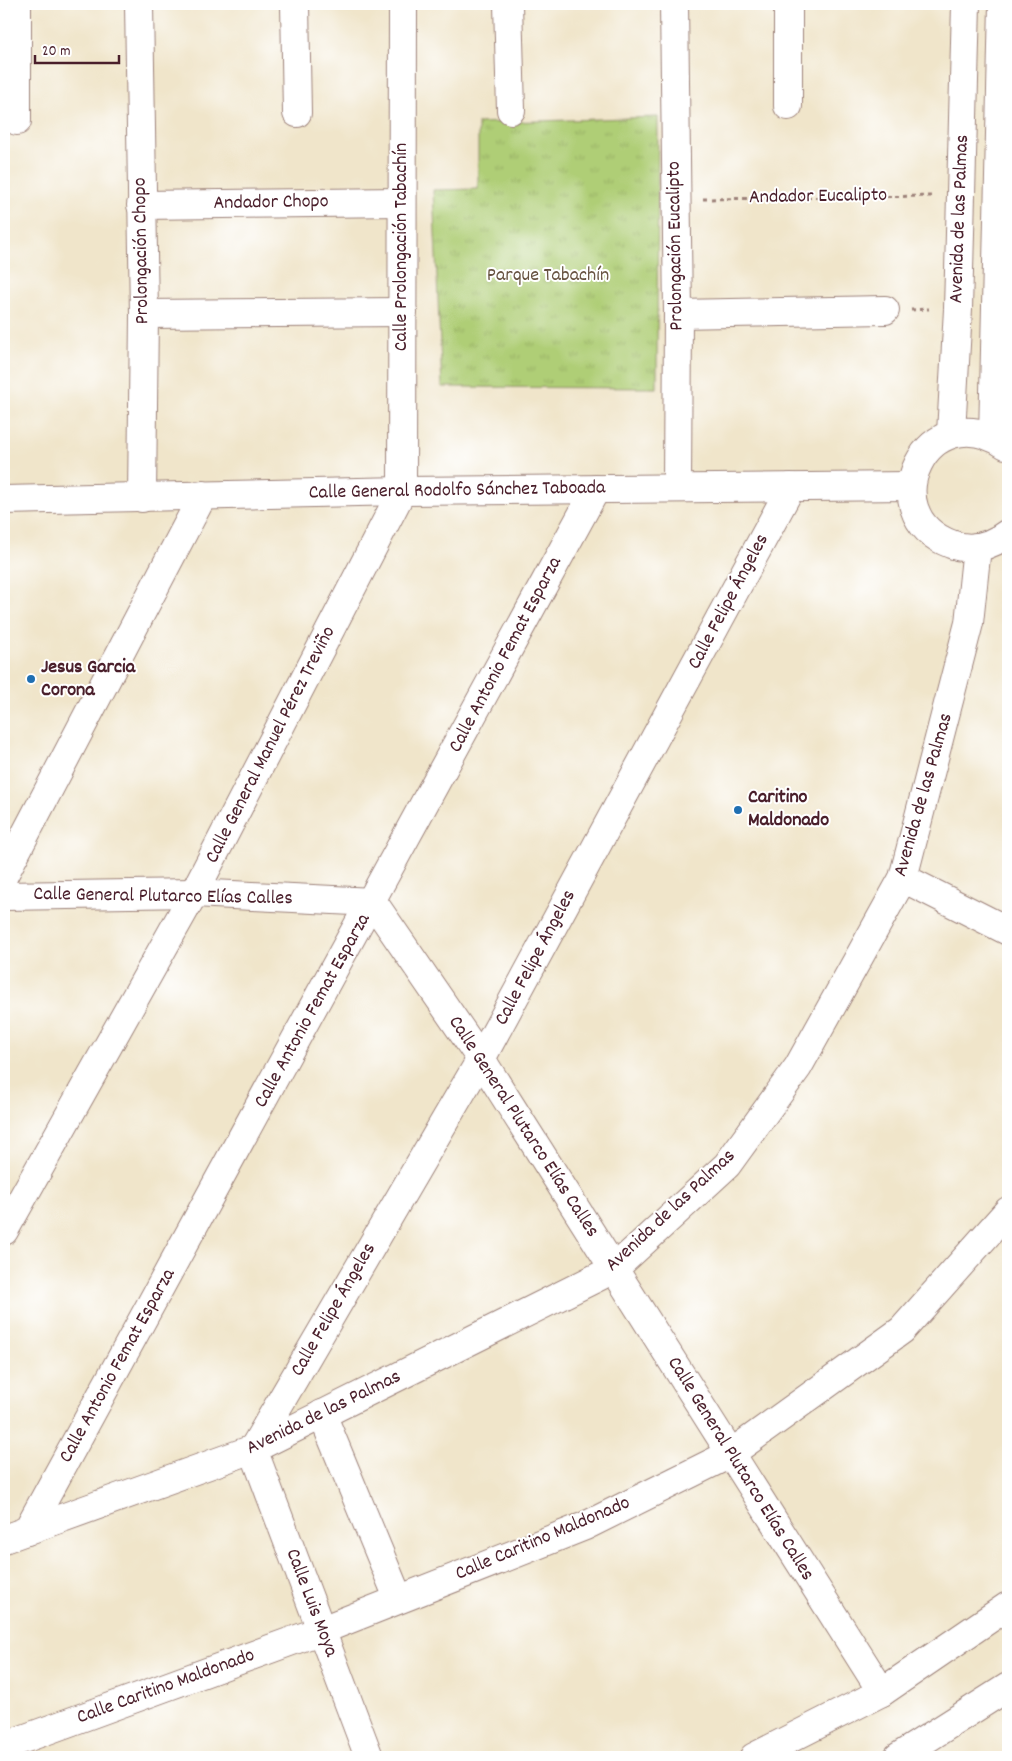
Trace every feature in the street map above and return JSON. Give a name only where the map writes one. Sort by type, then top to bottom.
[{"type":"street","points":[[17,4],[17,121]]},
{"type":"street","name":"Prolongación Chopo","points":[[139,4],[140,205],[144,314],[142,498]]},
{"type":"street","points":[[295,4],[297,113]]},
{"type":"street","name":"Calle Prolongación Tabachín","points":[[402,491],[403,4]]},
{"type":"street","points":[[508,4],[511,110]]},
{"type":"street","name":"Prolongación Eucalipto","points":[[674,4],[675,199],[678,314],[677,488]]},
{"type":"street","points":[[788,4],[788,106]]},
{"type":"street","name":"Avenida de las Palmas","points":[[951,434],[958,309],[966,4]]},
{"type":"street","name":"Avenida de las Palmas","points":[[1001,441],[1003,4]]},
{"type":"street","name":"Andador Chopo","points":[[140,205],[402,202]]},
{"type":"street","points":[[678,314],[885,310]]},
{"type":"street","points":[[144,314],[403,312]]},
{"type":"street","points":[[1001,441],[973,431],[951,434],[928,448],[916,465],[911,486],[913,506],[922,524],[940,540],[959,547],[977,548],[990,544],[1008,533]]},
{"type":"street","name":"Calle General Rodolfo Sánchez Taboada","points":[[4,500],[402,491],[911,486]]},
{"type":"street","name":"Calle Felipe Ángeles","points":[[253,1448],[481,1059],[791,488]]},
{"type":"street","name":"Calle Antonio Femat Esparza","points":[[15,1535],[372,902],[596,489]]},
{"type":"street","name":"Calle General Manuel Pérez Treviño","points":[[4,1232],[194,893],[402,491]]},
{"type":"street","points":[[4,875],[203,495]]},
{"type":"street","name":"Avenida de las Palmas","points":[[15,1535],[253,1448],[614,1269],[726,1165],[798,1067],[903,878],[969,623],[977,548]]},
{"type":"street","points":[[903,878],[1008,931]]},
{"type":"street","name":"Calle General Plutarco Elías Calles","points":[[4,896],[194,893],[372,902],[481,1059],[882,1692]]},
{"type":"street","name":"Calle Caritino Maldonado","points":[[4,1746],[322,1630],[398,1598],[584,1526],[730,1454],[902,1330],[1008,1211]]},
{"type":"street","points":[[322,1414],[398,1598]]},
{"type":"street","name":"Calle Luis Moya","points":[[253,1448],[370,1757]]},
{"type":"street","points":[[754,1757],[882,1692],[1008,1606]]},
{"type":"street","points":[[898,1757],[1008,1687]]},
{"type":"path","name":"Andador Eucalipto","points":[[675,199],[961,196]]},
{"type":"path","points":[[885,310],[958,309]]},
{"type":"green space","name":"Parque Tabachín","points":[[658,117],[657,388],[442,387],[433,190],[478,189],[478,123]]},
{"type":"place","name":"Jesus Garcia Corona","points":[[31,679]]},
{"type":"place","name":"Caritino Maldonado","points":[[738,810]]}]
